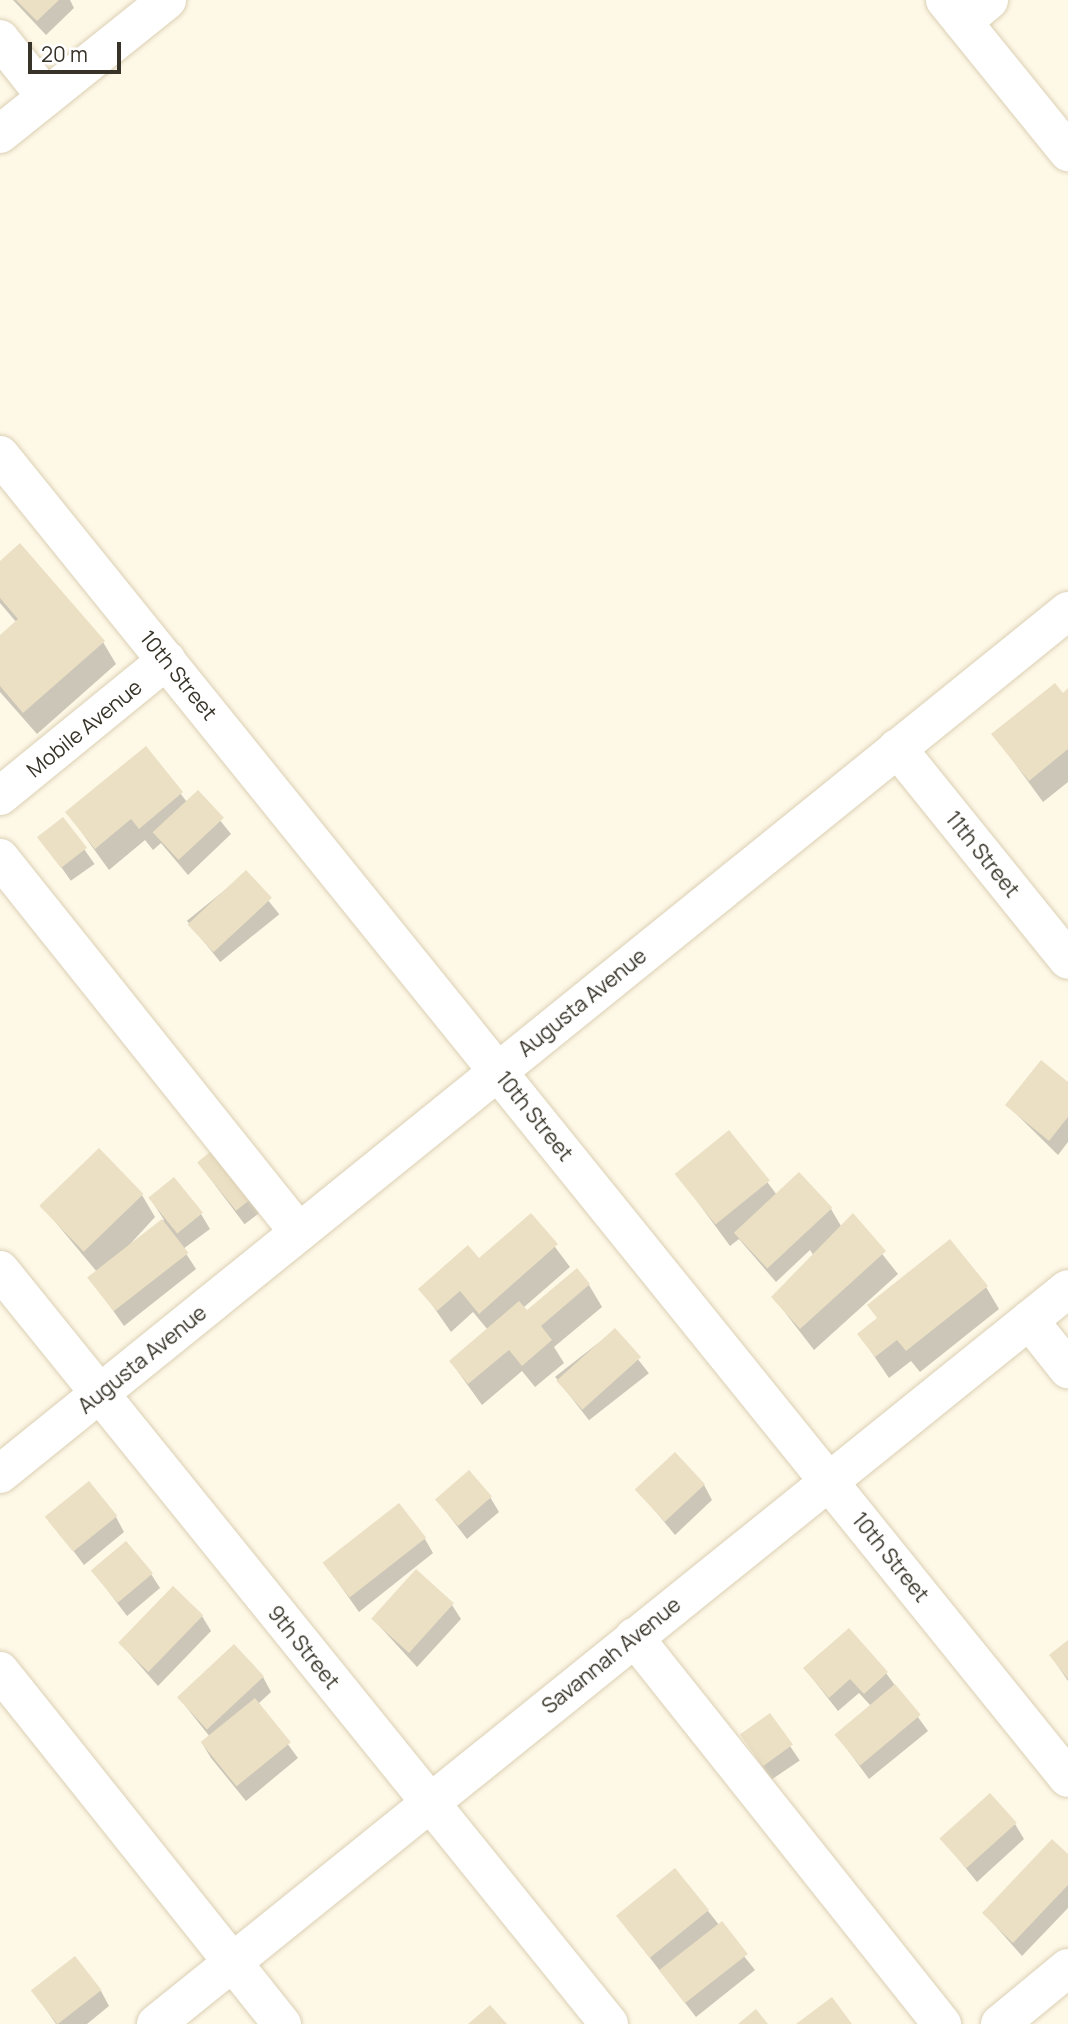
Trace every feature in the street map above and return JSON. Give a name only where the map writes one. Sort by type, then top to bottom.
[{"type":"street","points":[[0,134],[167,0]]},
{"type":"street","points":[[966,7],[1068,152]]},
{"type":"street","points":[[0,39],[47,97]]},
{"type":"street","name":"10th Street","points":[[0,455],[1068,1777]]},
{"type":"street","name":"Augusta Avenue","points":[[0,1474],[1068,611]]},
{"type":"street","name":"Mobile Avenue","points":[[0,796],[167,660]]},
{"type":"street","name":"11th Street","points":[[897,748],[1068,960]]},
{"type":"street","points":[[0,858],[299,1232]]},
{"type":"street","name":"9th Street","points":[[0,1270],[609,2024]]},
{"type":"street","name":"Savannah Avenue","points":[[156,2024],[1068,1289]]},
{"type":"street","points":[[1029,1320],[1068,1368]]},
{"type":"street","points":[[634,1637],[942,2024]]},
{"type":"street","points":[[0,1671],[282,2024]]},
{"type":"street","points":[[1000,2024],[1068,1968]]},
{"type":"building","points":[[16,0],[59,0],[37,21]]},
{"type":"building","points":[[20,543],[105,641],[23,713],[0,686],[0,635],[18,619],[0,598],[0,561]]},
{"type":"building","points":[[1055,683],[1063,693],[1068,688],[1068,749],[1029,781],[991,734]]},
{"type":"building","points":[[146,746],[183,792],[139,829],[131,819],[95,849],[65,812]]},
{"type":"building","points":[[198,790],[224,818],[179,860],[153,832]]},
{"type":"building","points":[[63,817],[87,848],[61,868],[37,837]]},
{"type":"building","points":[[246,870],[272,898],[213,952],[187,925]]},
{"type":"building","points":[[1041,1060],[1068,1082],[1068,1117],[1049,1141],[1005,1105]]},
{"type":"building","points":[[729,1130],[770,1181],[716,1225],[675,1174]]},
{"type":"building","points":[[99,1148],[143,1194],[84,1252],[39,1206]]},
{"type":"building","points":[[215,1148],[254,1196],[236,1211],[197,1162]]},
{"type":"building","points":[[799,1172],[832,1208],[767,1269],[734,1233]]},
{"type":"building","points":[[174,1177],[203,1213],[177,1234],[148,1198]]},
{"type":"building","points":[[531,1213],[558,1244],[479,1314],[460,1291],[437,1311],[418,1289],[468,1245],[479,1258]]},
{"type":"building","points":[[853,1213],[886,1251],[800,1329],[771,1297]]},
{"type":"building","points":[[162,1219],[188,1253],[114,1311],[87,1277]]},
{"type":"building","points":[[950,1239],[988,1286],[906,1351],[897,1340],[875,1357],[857,1334],[877,1318],[867,1305]]},
{"type":"building","points":[[577,1268],[590,1284],[541,1326],[552,1340],[522,1366],[509,1350],[468,1384],[449,1361],[519,1301],[527,1310]]},
{"type":"building","points":[[615,1328],[641,1357],[582,1410],[556,1381]]},
{"type":"building","points":[[675,1452],[705,1484],[665,1522],[635,1490]]},
{"type":"building","points":[[469,1470],[492,1496],[458,1526],[435,1500]]},
{"type":"building","points":[[89,1481],[117,1516],[73,1552],[45,1517]]},
{"type":"building","points":[[399,1503],[426,1538],[350,1597],[323,1563]]},
{"type":"building","points":[[126,1541],[153,1573],[118,1603],[91,1571]]},
{"type":"building","points":[[416,1569],[454,1603],[409,1653],[371,1619]]},
{"type":"building","points":[[173,1586],[203,1615],[148,1672],[118,1643]]},
{"type":"building","points":[[849,1628],[888,1672],[864,1694],[850,1679],[829,1698],[803,1668]]},
{"type":"building","points":[[1068,1640],[1068,1679],[1049,1655]]},
{"type":"building","points":[[234,1644],[264,1676],[207,1729],[177,1697]]},
{"type":"building","points":[[895,1684],[921,1715],[860,1765],[834,1735]]},
{"type":"building","points":[[255,1698],[291,1742],[236,1786],[201,1742]]},
{"type":"building","points":[[770,1713],[793,1745],[763,1766],[740,1735]]},
{"type":"building","points":[[990,1793],[1017,1823],[966,1868],[939,1839]]},
{"type":"building","points":[[1052,1839],[1068,1854],[1068,1885],[1013,1943],[982,1913]]},
{"type":"building","points":[[675,1868],[709,1910],[650,1958],[616,1916]]},
{"type":"building","points":[[722,1921],[748,1954],[685,2003],[659,1970]]},
{"type":"building","points":[[75,1956],[101,1990],[58,2024],[31,1990]]},
{"type":"building","points":[[832,1997],[852,2024],[796,2024]]},
{"type":"building","points":[[490,2005],[507,2024],[468,2024]]},
{"type":"building","points":[[756,2009],[768,2024],[738,2024]]}]
